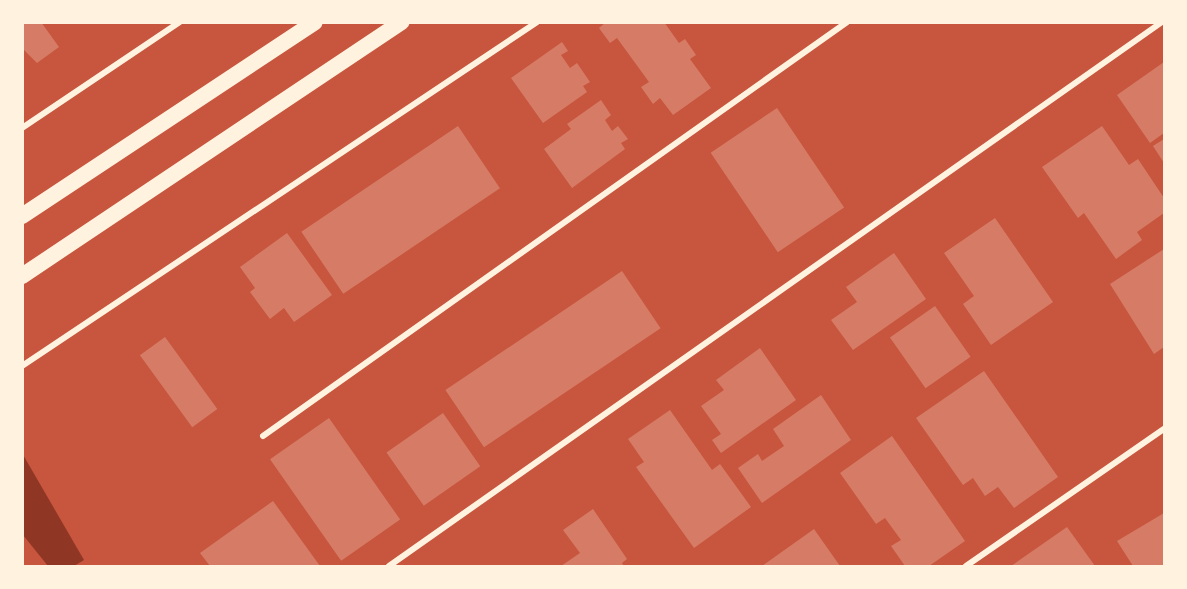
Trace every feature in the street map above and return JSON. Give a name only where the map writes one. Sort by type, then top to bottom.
[{"type":"highway","points":[[22,216],[315,22]]},
{"type":"highway","points":[[22,276],[402,22]]},
{"type":"street","points":[[22,128],[180,22]]},
{"type":"street","points":[[22,366],[537,22]]},
{"type":"street","points":[[263,436],[847,22]]},
{"type":"street","points":[[389,567],[1162,22]]},
{"type":"street","points":[[966,567],[1164,429]]},
{"type":"shaded area","points":[[22,453],[84,560],[74,566],[48,566],[23,535]]},
{"type":"building","points":[[22,22],[41,22],[59,47],[37,63],[22,48]]},
{"type":"building","points":[[606,22],[664,22],[679,43],[685,39],[696,55],[690,59],[711,88],[673,115],[660,98],[653,104],[641,87],[649,82],[617,38],[610,43],[599,28]]},
{"type":"building","points":[[562,42],[568,51],[561,55],[570,68],[577,63],[590,82],[583,86],[587,92],[543,123],[511,78]]},
{"type":"building","points":[[1164,62],[1164,133],[1150,143],[1117,95]]},
{"type":"building","points":[[601,100],[611,115],[605,120],[612,131],[618,126],[628,139],[621,143],[625,149],[572,188],[544,149],[571,129],[567,124]]},
{"type":"building","points":[[777,108],[844,207],[778,252],[711,153]]},
{"type":"building","points":[[458,126],[500,188],[343,294],[301,232]]},
{"type":"building","points":[[1102,126],[1129,165],[1138,159],[1164,198],[1164,213],[1137,232],[1142,240],[1116,259],[1084,213],[1078,218],[1042,167]]},
{"type":"building","points":[[1164,139],[1164,163],[1153,146]]},
{"type":"building","points":[[995,218],[1053,302],[991,345],[963,304],[974,296],[944,253]]},
{"type":"building","points":[[287,233],[332,295],[294,322],[284,308],[270,319],[250,292],[255,288],[240,267]]},
{"type":"building","points":[[1164,249],[1164,347],[1154,354],[1110,284]]},
{"type":"building","points":[[894,253],[926,299],[853,350],[831,320],[857,302],[846,287]]},
{"type":"building","points":[[622,271],[661,328],[484,447],[445,390]]},
{"type":"building","points":[[935,306],[971,357],[926,388],[890,338]]},
{"type":"building","points":[[165,337],[217,409],[192,427],[140,355]]},
{"type":"building","points":[[760,348],[796,400],[721,453],[712,440],[721,434],[701,406],[724,390],[716,380]]},
{"type":"building","points":[[984,371],[1058,477],[1014,508],[998,487],[985,496],[973,478],[963,485],[916,418]]},
{"type":"building","points":[[821,395],[851,440],[762,503],[738,468],[758,454],[762,461],[784,446],[773,429]]},
{"type":"building","points":[[670,410],[712,470],[720,464],[751,507],[694,548],[636,467],[644,462],[628,439]]},
{"type":"building","points":[[443,413],[480,466],[424,506],[386,453]]},
{"type":"building","points":[[329,418],[400,520],[341,561],[270,459]]},
{"type":"building","points":[[892,436],[965,541],[929,566],[905,566],[891,546],[901,540],[885,518],[876,524],[840,473]]},
{"type":"building","points":[[273,501],[320,566],[210,566],[200,553]]},
{"type":"building","points":[[593,509],[627,559],[622,563],[624,566],[561,566],[580,553],[563,530]]},
{"type":"building","points":[[1164,513],[1164,566],[1133,566],[1117,541]]},
{"type":"building","points":[[1067,527],[1095,566],[1011,566]]},
{"type":"building","points":[[814,529],[840,566],[762,566]]}]
